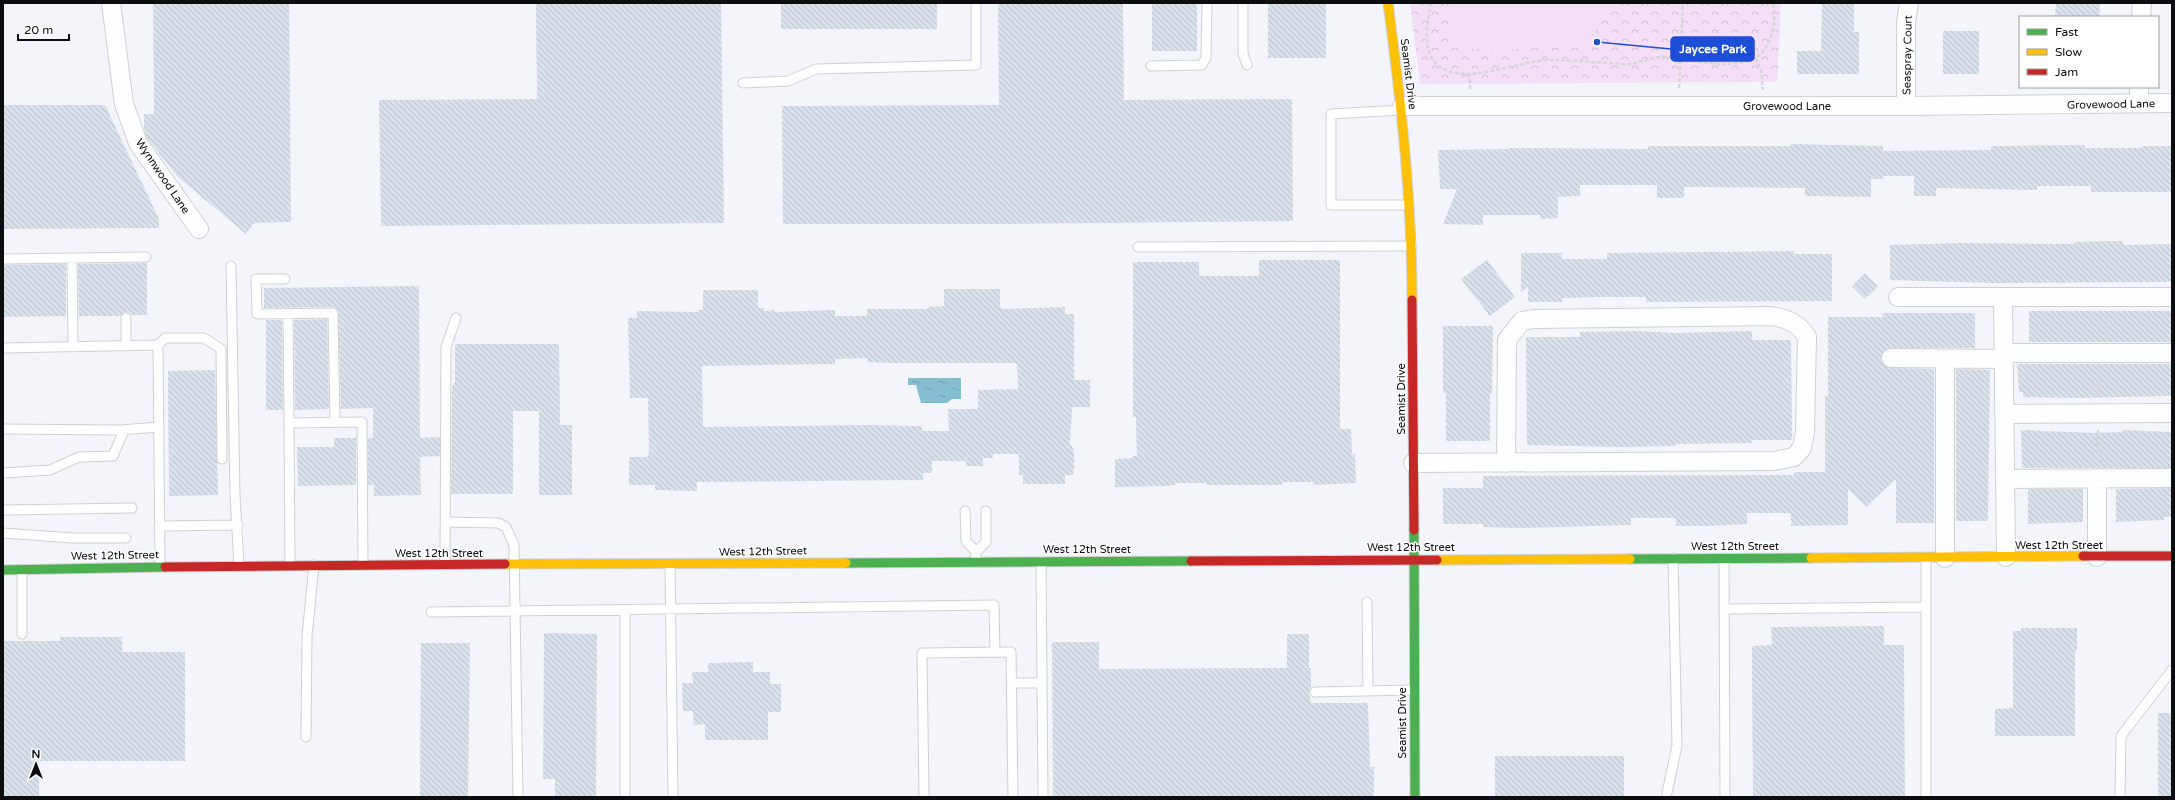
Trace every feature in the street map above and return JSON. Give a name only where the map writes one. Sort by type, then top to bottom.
[{"type":"street","name":"Wynnwood Lane","points":[[111,3],[124,104],[138,143],[199,229]]},
{"type":"street","name":"Seamist Drive","points":[[1388,3],[1402,108],[1412,246],[1415,797]]},
{"type":"street","name":"Seaspray Court","points":[[1906,106],[1906,23],[1909,3]]},
{"type":"street","points":[[2141,16],[2142,3]]},
{"type":"street","name":"Grovewood Lane","points":[[1402,108],[1906,106],[2139,95],[2172,103]]},
{"type":"street","points":[[1898,297],[2172,297]]},
{"type":"street","points":[[2003,297],[2006,557]]},
{"type":"street","points":[[1413,463],[1506,463],[1774,461],[1794,457],[1802,448],[1805,432],[1807,337],[1800,327],[1786,319],[1772,316],[1534,319],[1522,321],[1507,340],[1506,463]]},
{"type":"street","points":[[1891,358],[1945,359],[2003,356],[2172,353]]},
{"type":"street","points":[[1945,359],[1945,558]]},
{"type":"street","points":[[2004,414],[2172,413]]},
{"type":"street","points":[[2005,479],[2100,474],[2172,478]]},
{"type":"street","points":[[2097,557],[2100,474]]},
{"type":"street","name":"West 12th Street","points":[[3,570],[160,566],[290,565],[2172,556]]},
{"type":"lane","points":[[743,83],[788,81],[816,69],[976,65],[976,3]]},
{"type":"lane","points":[[1152,66],[1202,65],[1206,58],[1207,3]]},
{"type":"lane","points":[[1243,3],[1243,54],[1247,65]]},
{"type":"lane","points":[[1402,108],[1331,114],[1331,205],[1410,205]]},
{"type":"lane","points":[[1138,247],[1412,246]]},
{"type":"lane","points":[[3,259],[146,257]]},
{"type":"lane","points":[[72,258],[73,347]]},
{"type":"lane","points":[[231,266],[235,495],[238,525],[239,566]]},
{"type":"lane","points":[[285,279],[256,279],[257,314],[333,313],[335,422]]},
{"type":"lane","points":[[288,314],[290,565]]},
{"type":"lane","points":[[126,318],[126,346]]},
{"type":"lane","points":[[445,565],[446,347],[456,318]]},
{"type":"lane","points":[[3,348],[158,345],[165,338],[204,338],[221,349],[222,459]]},
{"type":"lane","points":[[158,345],[160,566]]},
{"type":"lane","points":[[289,423],[362,422],[363,565]]},
{"type":"lane","points":[[3,429],[124,430],[159,427]]},
{"type":"lane","points":[[3,473],[50,470],[79,457],[113,456],[124,430]]},
{"type":"lane","points":[[3,510],[132,508]]},
{"type":"lane","points":[[965,511],[966,541],[976,552],[976,562]]},
{"type":"lane","points":[[976,552],[986,542],[986,511]]},
{"type":"lane","points":[[445,522],[498,523],[506,527],[514,545],[518,797]]},
{"type":"lane","points":[[160,526],[238,525]]},
{"type":"lane","points":[[3,533],[73,538],[126,538]]},
{"type":"lane","points":[[1667,794],[1677,746],[1673,558]]},
{"type":"lane","points":[[1724,558],[1725,797]]},
{"type":"lane","points":[[1926,558],[1926,797]]},
{"type":"lane","points":[[1040,561],[1043,797]]},
{"type":"lane","points":[[670,564],[673,797]]},
{"type":"lane","points":[[306,737],[306,636],[314,565]]},
{"type":"lane","points":[[22,570],[22,634]]},
{"type":"lane","points":[[1367,602],[1368,691]]},
{"type":"lane","points":[[431,612],[994,605],[995,652]]},
{"type":"lane","points":[[1724,609],[1926,607]]},
{"type":"lane","points":[[625,610],[625,797]]},
{"type":"lane","points":[[924,797],[922,653],[995,652],[1011,652],[1013,797]]},
{"type":"lane","points":[[2120,797],[2121,736],[2172,670]]},
{"type":"lane","points":[[1012,683],[1042,683]]},
{"type":"lane","points":[[1316,692],[1414,690]]},
{"type":"path","points":[[1430,3],[1427,27],[1427,45],[1430,55],[1445,70],[1464,74],[1491,71],[1532,61],[1556,60],[1631,64],[1650,58],[1680,58],[1716,65],[1732,64],[1756,58],[1767,44],[1771,36],[1774,16],[1773,3]]},
{"type":"path","points":[[1679,106],[1683,3]]},
{"type":"path","points":[[1756,58],[1762,78],[1763,106]]},
{"type":"path","points":[[2107,342],[2105,326],[2109,309]]},
{"type":"path","points":[[2098,401],[2100,369]]},
{"type":"path","points":[[2097,424],[2097,443],[2102,456],[2100,474]]},
{"type":"green space","points":[[1410,3],[1781,3],[1777,82],[1420,84]]},
{"type":"green space","points":[[1449,3],[1609,3],[1607,12],[1587,44],[1498,50],[1464,48],[1453,44],[1448,35]]},
{"type":"water","points":[[908,378],[961,378],[961,399],[952,399],[947,403],[921,403],[916,385],[908,385]]},
{"type":"building","points":[[153,3],[289,3],[291,222],[254,223],[246,234],[177,176],[147,138],[144,129],[144,114],[154,114]]},
{"type":"building","points":[[536,3],[721,3],[724,223],[381,226],[379,100],[537,99]]},
{"type":"building","points":[[781,3],[937,3],[937,29],[781,29]]},
{"type":"building","points":[[998,3],[1123,3],[1124,100],[1292,99],[1293,221],[999,224],[783,224],[782,106],[999,105]]},
{"type":"building","points":[[1152,3],[1197,3],[1197,51],[1152,51]]},
{"type":"building","points":[[1268,3],[1326,3],[1326,58],[1268,58]]},
{"type":"building","points":[[1822,3],[1854,3],[1854,32],[1859,32],[1859,74],[1797,74],[1797,51],[1821,51]]},
{"type":"building","points":[[2056,3],[2100,3],[2099,16],[2055,16]]},
{"type":"building","points":[[1943,31],[1979,31],[1979,74],[1943,74]]},
{"type":"building","points":[[3,105],[105,105],[159,219],[159,228],[3,229]]},
{"type":"building","points":[[1790,144],[1883,146],[1883,151],[1991,150],[1991,146],[2085,145],[2085,148],[2142,148],[2142,146],[2172,146],[2172,192],[2091,192],[2091,186],[2037,186],[2037,190],[1936,188],[1936,196],[1914,196],[1914,176],[1883,176],[1883,179],[1871,179],[1871,197],[1805,196],[1805,188],[1684,187],[1684,198],[1657,198],[1657,185],[1580,185],[1580,196],[1558,197],[1558,218],[1541,219],[1540,215],[1483,215],[1483,225],[1443,224],[1457,189],[1440,189],[1438,150],[1507,148],[1648,149],[1648,146],[1790,146]]},
{"type":"building","points":[[2123,241],[2123,245],[2172,244],[2172,282],[1987,283],[1890,280],[1890,245],[1961,243],[2074,244],[2074,242]]},
{"type":"building","points":[[1794,251],[1794,254],[1832,254],[1832,301],[1646,302],[1646,297],[1599,297],[1562,298],[1562,302],[1528,302],[1528,287],[1521,292],[1521,253],[1562,253],[1562,259],[1607,259],[1607,253]]},
{"type":"building","points":[[1259,260],[1340,260],[1340,429],[1351,429],[1352,454],[1355,454],[1356,483],[1313,485],[1313,482],[1282,482],[1282,485],[1206,485],[1206,483],[1175,483],[1175,485],[1167,486],[1115,487],[1115,459],[1133,458],[1133,456],[1137,456],[1136,417],[1133,417],[1133,262],[1199,262],[1199,276],[1259,276]]},
{"type":"building","points":[[1487,260],[1515,297],[1490,316],[1461,279]]},
{"type":"building","points":[[147,263],[147,315],[131,315],[126,312],[121,316],[79,316],[78,264]]},
{"type":"building","points":[[66,264],[66,316],[3,317],[3,265]]},
{"type":"building","points":[[1865,273],[1878,286],[1865,299],[1852,286]]},
{"type":"building","points":[[419,286],[420,438],[440,437],[440,456],[420,457],[421,495],[374,496],[374,485],[368,485],[368,438],[373,438],[373,408],[341,409],[338,310],[333,307],[264,308],[264,288]]},
{"type":"building","points":[[944,289],[1000,289],[1000,307],[1003,309],[1065,307],[1065,314],[1074,314],[1074,380],[1090,380],[1090,407],[1072,407],[1070,445],[1072,445],[1074,453],[1074,466],[1073,475],[1065,475],[1065,484],[1023,484],[1023,475],[1019,475],[1019,454],[993,454],[993,458],[983,458],[983,466],[966,466],[966,461],[932,461],[932,473],[923,473],[923,480],[697,482],[697,491],[655,490],[655,485],[629,485],[629,457],[647,457],[649,451],[648,398],[630,398],[628,318],[637,318],[637,311],[698,312],[698,310],[703,310],[703,290],[758,290],[758,308],[764,308],[764,311],[774,310],[774,312],[835,310],[835,316],[867,316],[867,309],[928,309],[928,307],[944,306]],"holes":[[[867,358],[867,362],[1017,363],[1018,389],[978,390],[978,409],[948,409],[949,431],[922,431],[922,426],[868,425],[703,427],[702,366],[835,364],[835,359]]]},
{"type":"building","points":[[2029,311],[2172,311],[2172,342],[2029,342]]},
{"type":"building","points":[[1880,313],[1975,313],[1975,348],[1891,348],[1886,349],[1881,358],[1882,363],[1891,368],[1934,369],[1934,523],[1896,523],[1896,479],[1866,507],[1848,489],[1848,525],[1791,526],[1791,513],[1747,513],[1747,524],[1708,526],[1676,526],[1676,518],[1631,518],[1631,525],[1521,528],[1483,527],[1483,524],[1443,524],[1443,488],[1483,488],[1483,476],[1794,475],[1794,472],[1825,472],[1825,396],[1828,396],[1828,317],[1884,317]]},
{"type":"building","points":[[327,319],[329,409],[295,410],[294,320]]},
{"type":"building","points":[[266,320],[282,320],[283,410],[266,410]]},
{"type":"building","points":[[1443,326],[1493,326],[1492,393],[1490,393],[1490,441],[1446,441],[1446,393],[1443,393]]},
{"type":"building","points":[[1636,331],[1675,333],[1752,331],[1752,340],[1791,340],[1792,440],[1752,440],[1752,443],[1675,444],[1675,446],[1621,447],[1527,445],[1526,337],[1580,337],[1580,332]]},
{"type":"building","points":[[455,344],[559,344],[560,425],[572,425],[572,495],[539,495],[539,411],[513,411],[513,494],[451,494],[452,387],[455,382]]},
{"type":"building","points":[[2017,364],[2172,364],[2172,396],[2077,398],[2023,397],[2023,392],[2019,392]]},
{"type":"building","points":[[1956,369],[1990,370],[1988,521],[1956,521]]},
{"type":"building","points":[[215,370],[218,495],[169,496],[168,371]]},
{"type":"building","points":[[2021,430],[2094,433],[2123,432],[2123,430],[2172,432],[2172,468],[2022,468]]},
{"type":"building","points":[[334,438],[356,438],[356,485],[298,486],[297,447],[334,447]]},
{"type":"building","points":[[2172,488],[2172,517],[2164,517],[2164,520],[2116,522],[2116,489]]},
{"type":"building","points":[[2028,489],[2083,489],[2083,522],[2028,524]]},
{"type":"building","points":[[1884,626],[1884,645],[1904,645],[1905,797],[1753,797],[1752,646],[1772,645],[1771,627]]},
{"type":"building","points":[[2021,628],[2077,628],[2077,651],[2075,651],[2075,736],[1995,736],[1995,709],[2013,708],[2013,631],[2021,631]]},
{"type":"building","points":[[544,633],[597,634],[596,797],[555,797],[555,779],[543,779]]},
{"type":"building","points":[[1287,634],[1309,634],[1309,668],[1311,668],[1311,687],[1309,693],[1311,703],[1368,703],[1370,767],[1374,767],[1374,797],[1053,797],[1052,642],[1099,642],[1099,669],[1287,668]]},
{"type":"building","points":[[60,637],[122,637],[122,652],[185,652],[185,761],[39,761],[39,797],[3,797],[3,641],[60,641]]},
{"type":"building","points":[[421,643],[470,643],[468,797],[420,797]]},
{"type":"building","points":[[753,662],[753,672],[770,672],[770,684],[781,684],[781,712],[768,712],[768,740],[705,740],[705,724],[694,725],[693,711],[683,711],[682,683],[693,683],[692,672],[708,672],[708,663]]},
{"type":"building","points":[[2158,713],[2172,713],[2172,797],[2158,797]]},
{"type":"building","points":[[1495,756],[1624,756],[1624,797],[1495,797]]},
{"type":"traffic: fast","points":[[1414,530],[1415,797]]},
{"type":"traffic: fast","points":[[1630,559],[1811,558]]},
{"type":"traffic: fast","points":[[846,563],[1191,561]]},
{"type":"traffic: fast","points":[[3,570],[165,567]]},
{"type":"traffic: slow","points":[[1388,3],[1408,188],[1412,263],[1412,300]]},
{"type":"traffic: slow","points":[[1811,558],[2083,556]]},
{"type":"traffic: slow","points":[[1437,560],[1630,559]]},
{"type":"traffic: slow","points":[[505,564],[846,563]]},
{"type":"traffic: jam","points":[[1412,300],[1414,530]]},
{"type":"traffic: jam","points":[[2083,556],[2172,556]]},
{"type":"traffic: jam","points":[[1191,561],[1437,560]]},
{"type":"traffic: jam","points":[[165,567],[505,564]]},
{"type":"place","name":"Jaycee Park","points":[[1597,42]]}]
